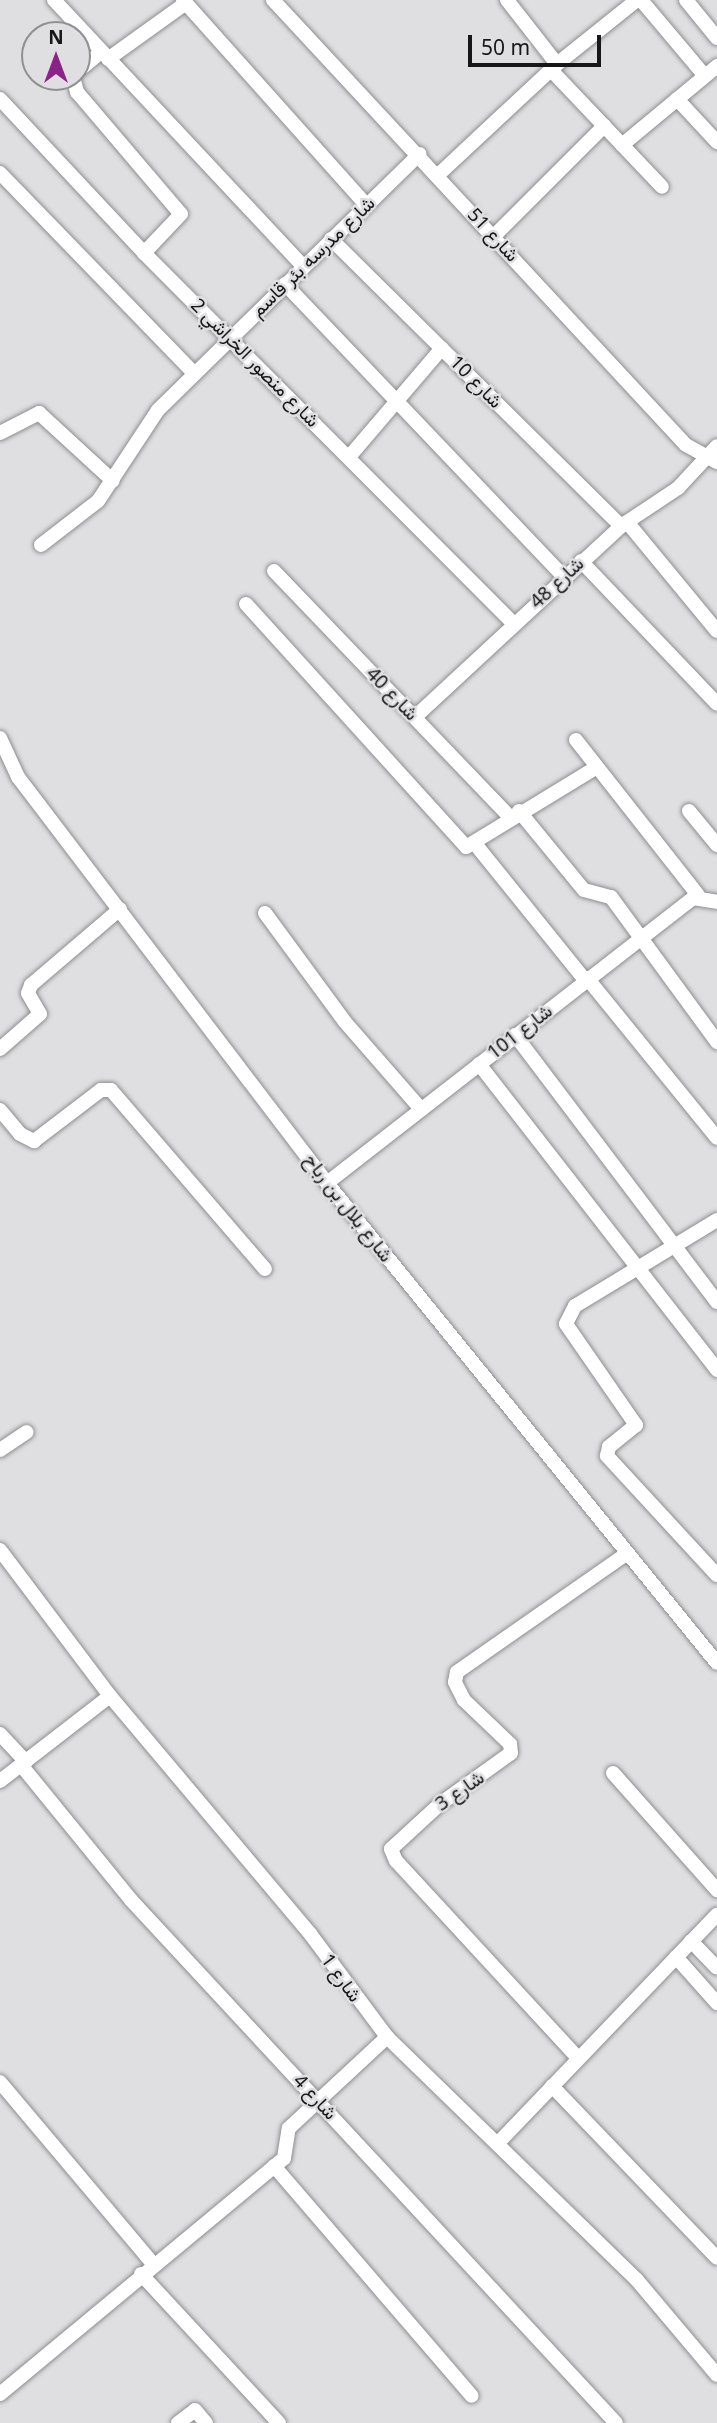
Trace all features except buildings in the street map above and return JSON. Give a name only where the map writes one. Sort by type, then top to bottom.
[{"type":"street","points":[[54,0],[303,266]]},
{"type":"street","name":"شارع 51","points":[[273,0],[686,445],[711,460]]},
{"type":"street","points":[[507,0],[554,67],[604,126],[662,187]]},
{"type":"street","points":[[438,175],[554,67],[639,0],[713,73],[622,145]]},
{"type":"street","points":[[686,0],[717,38]]},
{"type":"street","points":[[91,64],[185,1],[366,205]]},
{"type":"street","points":[[77,91],[181,214],[144,253]]},
{"type":"street","name":"شارع منصور الخراشي 2","points":[[0,99],[144,253],[231,337],[514,624]]},
{"type":"street","points":[[677,99],[717,142]]},
{"type":"street","points":[[494,236],[604,126]]},
{"type":"street","name":"شارع مدرسه بئر قاسم","points":[[41,545],[86,513],[113,481],[158,410],[419,155]]},
{"type":"street","points":[[0,173],[194,373]]},
{"type":"street","name":"شارع 10","points":[[331,239],[624,524],[717,631]]},
{"type":"street","points":[[285,284],[564,577]]},
{"type":"street","points":[[349,457],[442,348]]},
{"type":"street","points":[[0,433],[39,413],[113,481]]},
{"type":"street","name":"شارع 48","points":[[415,717],[581,561],[624,524],[678,488],[711,460],[717,446]]},
{"type":"street","points":[[581,561],[717,704]]},
{"type":"street","name":"شارع 40","points":[[274,571],[415,717],[515,814],[584,890],[608,895],[717,1042]]},
{"type":"street","points":[[246,604],[464,845],[476,845],[515,814],[597,767]]},
{"type":"street","name":"شارع بلال بن رباح","points":[[0,738],[18,777],[327,1183],[717,1663]]},
{"type":"street","points":[[576,740],[698,895],[717,902]]},
{"type":"street","points":[[689,811],[717,845]]},
{"type":"street","points":[[476,845],[717,1138]]},
{"type":"street","name":"شارع 101","points":[[327,1183],[640,937],[698,895]]},
{"type":"street","points":[[0,1049],[40,1014],[28,993],[31,985],[120,909]]},
{"type":"street","points":[[265,913],[345,1021],[421,1110]]},
{"type":"street","points":[[515,1035],[717,1302]]},
{"type":"street","points":[[479,1064],[717,1370]]},
{"type":"street","points":[[0,1110],[20,1134],[34,1141],[101,1090],[111,1090],[265,1269]]},
{"type":"street","points":[[717,1220],[635,1267],[575,1306],[566,1324],[636,1424],[609,1447],[607,1456],[717,1575]]},
{"type":"street","points":[[0,1450],[27,1432]]},
{"type":"street","name":"شارع 1","points":[[0,1550],[110,1696],[311,1935],[387,2037],[499,2142],[637,2280],[717,2375]]},
{"type":"street","name":"شارع 3","points":[[578,2058],[396,1861],[391,1849],[440,1804],[511,1753],[510,1744],[464,1700],[457,1672],[626,1554]]},
{"type":"street","points":[[0,1781],[110,1696]]},
{"type":"street","name":"شارع 4","points":[[0,1734],[131,1900],[616,2423]]},
{"type":"street","points":[[613,1773],[717,1890]]},
{"type":"street","points":[[499,2142],[717,1915]]},
{"type":"street","points":[[691,1941],[717,1968]]},
{"type":"street","points":[[676,1957],[717,2003]]},
{"type":"street","points":[[0,2394],[274,2166],[287,2153],[289,2128],[317,2099],[387,2037]]},
{"type":"street","points":[[0,2082],[153,2264]]},
{"type":"street","points":[[552,2085],[717,2258]]},
{"type":"street","points":[[274,2166],[472,2396]]},
{"type":"street","points":[[141,2274],[279,2423]]},
{"type":"street","points":[[178,2423],[195,2410],[206,2423]]}]
